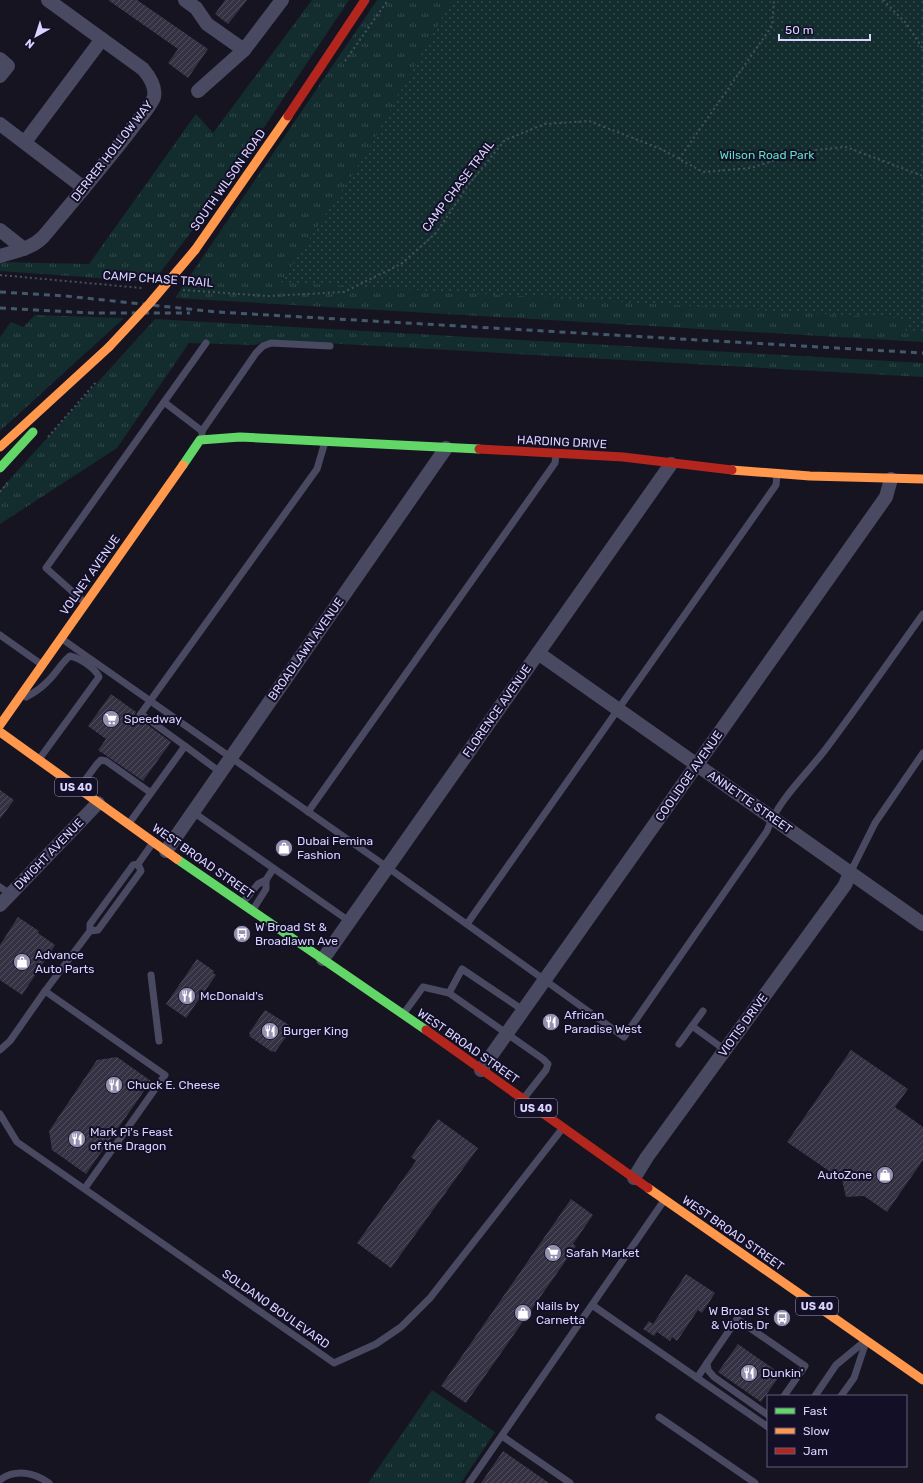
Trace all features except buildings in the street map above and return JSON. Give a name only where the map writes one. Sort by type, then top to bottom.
[{"type":"main road","name":"SOUTH WILSON ROAD","points":[[0,447],[109,346],[150,303],[195,250],[284,122],[364,0]]},
{"type":"main road","name":"SOUTH WILSON ROAD","points":[[53,411],[94,361]]},
{"type":"main road","points":[[0,468],[37,428]]},
{"type":"main road","name":"HARDING DRIVE","points":[[200,440],[240,437],[623,457],[671,464],[777,473],[891,479],[923,479]]},
{"type":"main road","name":"VOLNEY AVENUE","points":[[0,725],[61,638],[84,602],[200,440]]},
{"type":"main road","name":"WEST BROAD STREET","points":[[0,732],[78,789],[403,1014],[665,1200],[923,1380]]},
{"type":"street","name":"DERRER HOLLOW WAY","points":[[12,252],[35,245],[43,237],[104,164],[154,98],[149,76],[143,70],[48,0]]},
{"type":"street","points":[[184,0],[196,8],[207,24],[244,50]]},
{"type":"street","points":[[198,91],[244,50],[282,0]]},
{"type":"street","points":[[25,142],[102,39]]},
{"type":"street","points":[[0,124],[84,188]]},
{"type":"street","points":[[0,230],[12,252]]},
{"type":"street","name":"BROADLAWN AVENUE","points":[[166,850],[446,448]]},
{"type":"street","name":"FLORENCE AVENUE","points":[[323,959],[671,464]]},
{"type":"street","name":"COOLIDGE AVENUE","points":[[481,1070],[886,497],[891,479]]},
{"type":"street","name":"ANNETTE STREET","points":[[538,653],[850,873],[921,917]]},
{"type":"street","name":"DWIGHT AVENUE","points":[[0,905],[5,891],[98,802]]},
{"type":"street","name":"VIOTIS DRIVE","points":[[634,1178],[647,1157],[844,885],[850,873]]},
{"type":"lane","points":[[84,602],[46,568],[206,343]]},
{"type":"lane","points":[[200,440],[202,430],[256,353],[263,346],[271,343],[330,346]]},
{"type":"lane","points":[[164,402],[202,430]]},
{"type":"lane","points":[[220,772],[140,715],[317,469],[325,442]]},
{"type":"lane","points":[[308,812],[555,463],[556,454]]},
{"type":"lane","points":[[467,924],[776,485],[777,473]]},
{"type":"lane","points":[[61,638],[467,924],[624,1037],[767,831],[772,817],[783,801],[838,732],[923,614]]},
{"type":"lane","points":[[0,636],[42,665]]},
{"type":"lane","points":[[16,703],[34,693],[48,682],[65,660],[70,656],[77,658],[97,672],[99,677],[38,760]]},
{"type":"lane","points":[[128,824],[185,746]]},
{"type":"lane","points":[[850,873],[875,823],[923,753]]},
{"type":"lane","points":[[78,789],[97,764],[101,760],[107,759],[151,793]]},
{"type":"lane","points":[[193,812],[349,922]]},
{"type":"lane","points":[[0,1050],[10,1041],[90,931],[98,930],[141,871],[138,864],[154,841]]},
{"type":"lane","points":[[242,903],[258,884],[266,880],[274,869]]},
{"type":"lane","points":[[252,909],[266,890],[266,880]]},
{"type":"lane","points":[[448,993],[462,969],[523,1010]]},
{"type":"lane","points":[[150,975],[159,1041]]},
{"type":"lane","points":[[403,1014],[424,987],[448,993],[543,1059],[548,1064],[546,1070],[523,1099]]},
{"type":"lane","points":[[45,991],[164,1075],[84,1188]]},
{"type":"lane","points":[[680,1044],[703,1011]]},
{"type":"lane","points":[[692,1026],[725,1050]]},
{"type":"lane","name":"SOLDANO BOULEVARD","points":[[0,1114],[17,1142],[334,1363],[382,1340],[401,1327],[430,1298],[563,1127]]},
{"type":"lane","points":[[469,1483],[665,1200]]},
{"type":"lane","points":[[592,1305],[696,1378],[767,1424]]},
{"type":"lane","points":[[696,1378],[737,1319],[805,1366],[785,1395]]},
{"type":"lane","points":[[816,1395],[836,1366],[866,1340]]},
{"type":"lane","points":[[842,1395],[854,1378],[866,1340]]},
{"type":"lane","points":[[707,1363],[708,1370],[714,1377],[767,1414]]},
{"type":"lane","points":[[659,1417],[755,1483]]},
{"type":"lane","points":[[502,1436],[570,1483]]},
{"type":"lane","points":[[0,1480],[16,1473],[28,1473],[40,1476],[49,1483]]},
{"type":"path","points":[[679,159],[772,26],[774,0]]},
{"type":"path","points":[[883,0],[906,23],[923,49]]},
{"type":"path","name":"CAMP CHASE TRAIL","points":[[177,290],[268,296],[344,292],[401,264],[436,233],[469,184],[505,140],[545,124],[589,121],[661,149],[703,172],[751,168],[804,151],[846,147],[923,176]]},
{"type":"path","name":"CAMP CHASE TRAIL","points":[[0,275],[146,288]]},
{"type":"path","points":[[44,442],[98,380]]},
{"type":"path","points":[[0,492],[10,481]]},
{"type":"green space","points":[[312,0],[349,0],[217,198],[153,282],[0,271],[0,262],[89,264],[196,114],[213,133]]},
{"type":"green space","name":"Wilson Road Park","points":[[377,0],[923,0],[923,342],[175,298]]},
{"type":"green space","name":"Wilson Road Park","points":[[452,0],[923,0],[923,331],[904,330],[912,319],[281,282],[364,157]]},
{"type":"green space","points":[[35,315],[124,318],[0,431],[0,337],[11,322],[23,327]]},
{"type":"green space","points":[[155,319],[923,363],[923,377],[270,340],[255,345],[189,343],[117,448],[0,524],[0,490]]},
{"type":"green space","points":[[432,1390],[495,1432],[461,1483],[368,1483]]},
{"type":"railway","points":[[0,292],[66,296],[217,312],[923,353]]},
{"type":"railway","points":[[0,308],[91,313],[190,313]]},
{"type":"traffic: fast","points":[[0,468],[33,432]]},
{"type":"traffic: fast","points":[[183,465],[200,440],[240,437],[479,449]]},
{"type":"traffic: fast","points":[[177,859],[426,1030]]},
{"type":"traffic: slow","points":[[195,250],[288,116]]},
{"type":"traffic: slow","points":[[109,347],[150,303],[195,250]]},
{"type":"traffic: slow","points":[[0,447],[109,347]]},
{"type":"traffic: slow","points":[[0,725],[183,465]]},
{"type":"traffic: slow","points":[[732,470],[810,476],[923,479]]},
{"type":"traffic: slow","points":[[0,732],[177,859]]},
{"type":"traffic: slow","points":[[648,1188],[923,1380]]},
{"type":"traffic: jam","points":[[288,116],[365,0]]},
{"type":"traffic: jam","points":[[479,449],[623,457],[732,470]]},
{"type":"traffic: jam","points":[[426,1030],[648,1188]]},
{"type":"place","name":"Speedway","points":[[111,719]]},
{"type":"place","name":"Dubai Femina Fashion","points":[[284,848]]},
{"type":"place","name":"W Broad St & Broadlawn Ave","points":[[242,934]]},
{"type":"place","name":"Advance Auto Parts","points":[[22,962]]},
{"type":"place","name":"McDonald's","points":[[187,996]]},
{"type":"place","name":"African Paradise West","points":[[551,1022]]},
{"type":"place","name":"Burger King","points":[[270,1031]]},
{"type":"place","name":"Chuck E. Cheese","points":[[114,1085]]},
{"type":"place","name":"Mark Pi's Feast of the Dragon","points":[[77,1139]]},
{"type":"place","name":"AutoZone","points":[[885,1175]]},
{"type":"place","name":"Safah Market","points":[[553,1253]]},
{"type":"place","name":"Nails by Carnetta","points":[[523,1313]]},
{"type":"place","name":"W Broad St & Viotis Dr","points":[[782,1318]]},
{"type":"place","name":"Dunkin'","points":[[749,1373]]}]
